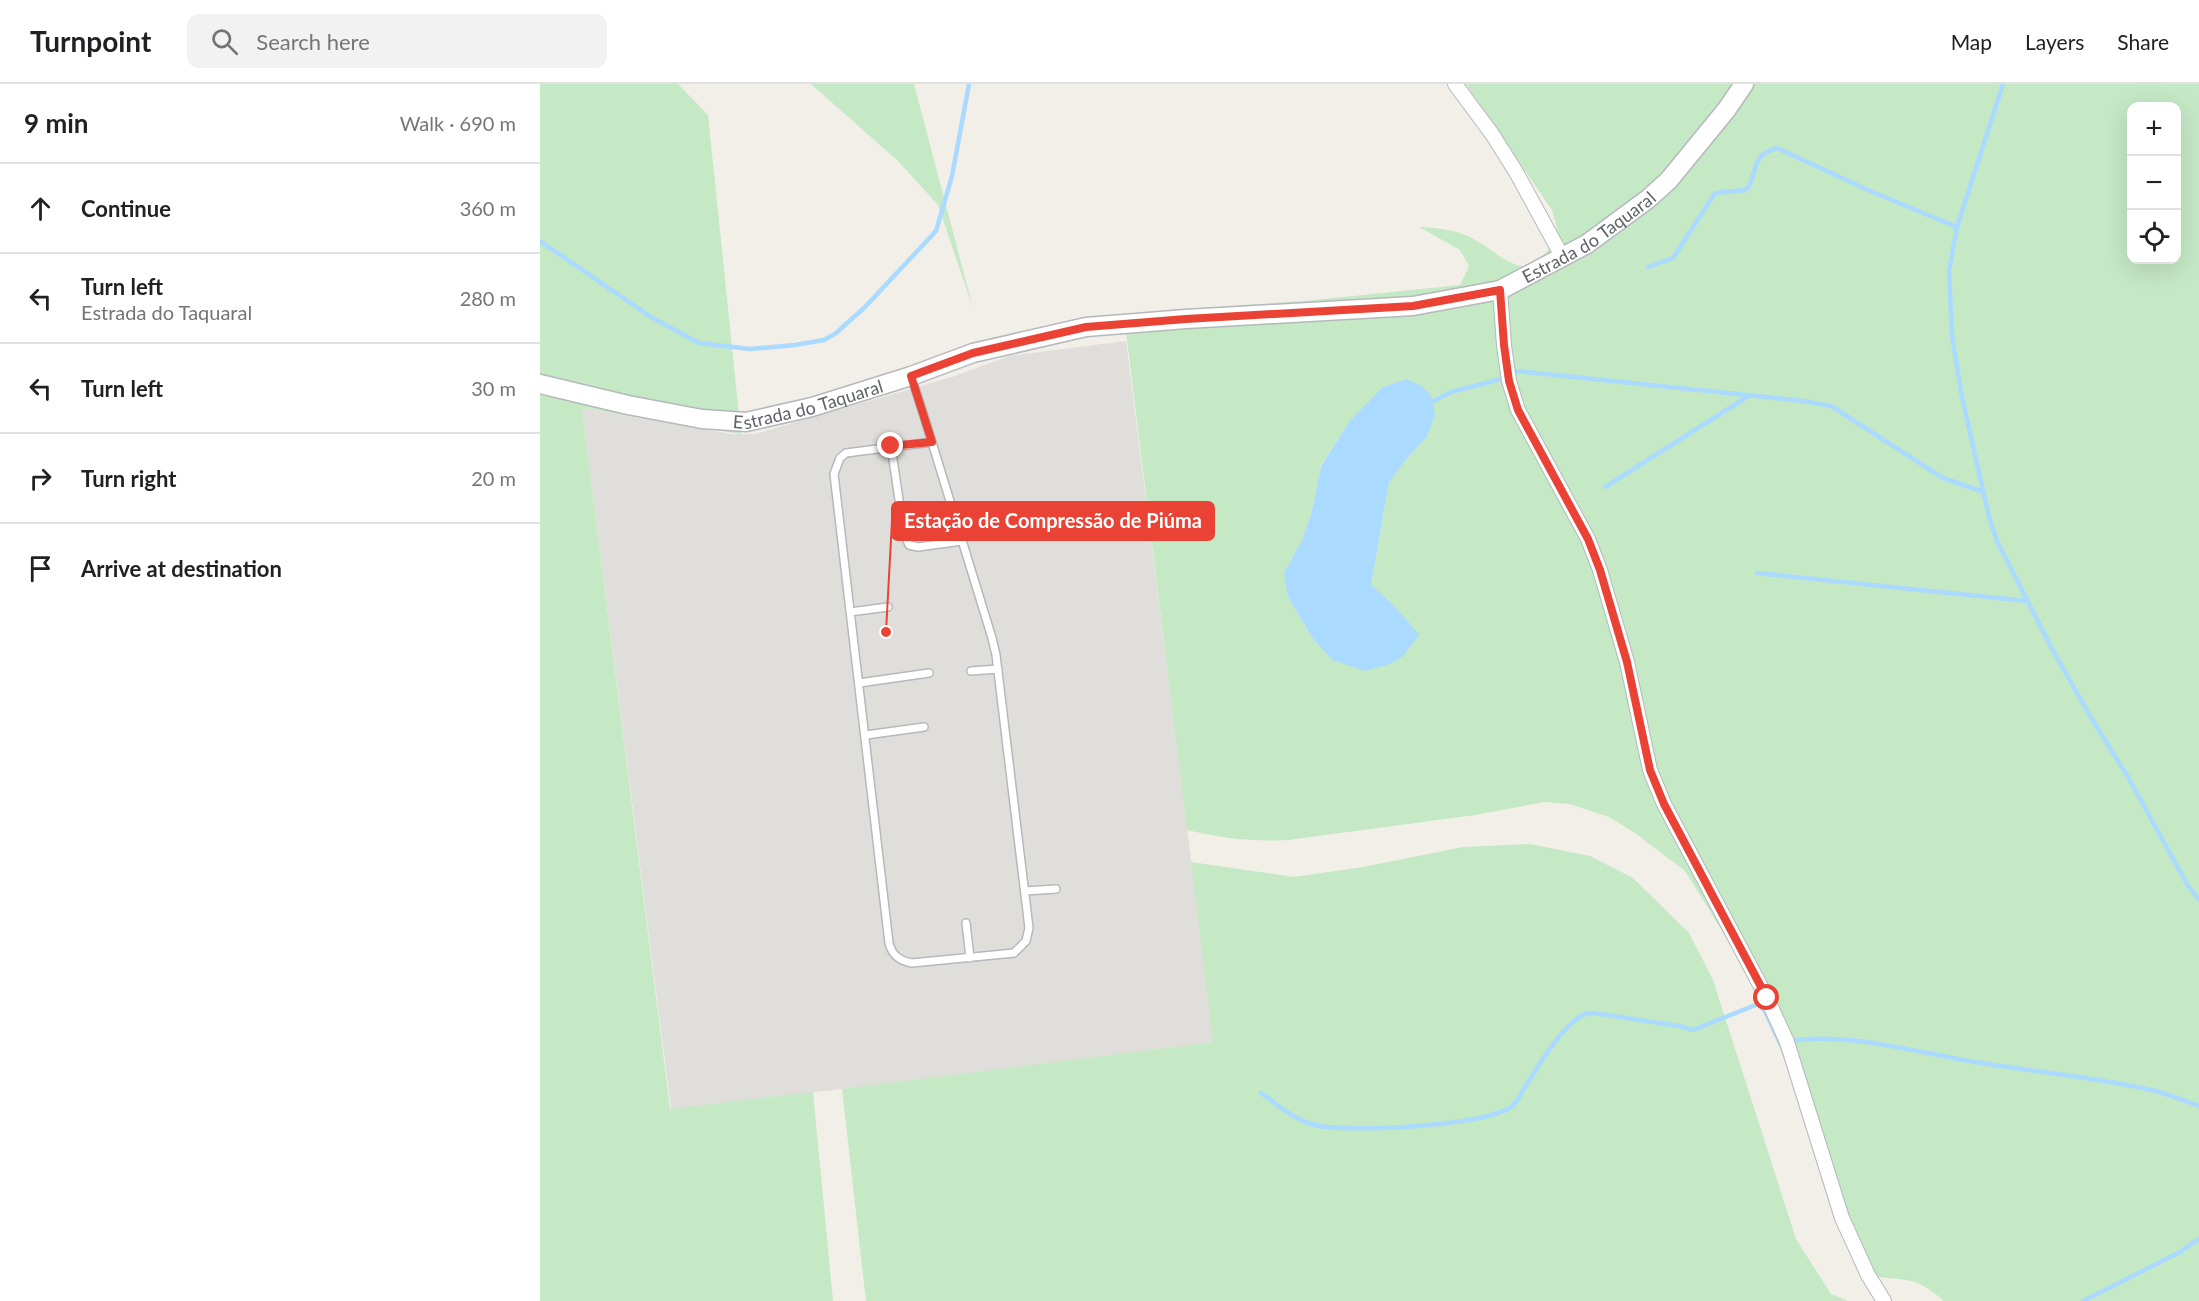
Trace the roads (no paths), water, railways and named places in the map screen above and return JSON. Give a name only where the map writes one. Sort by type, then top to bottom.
[{"type":"street","points":[[1455,84],[1492,134],[1516,172],[1563,258]]},
{"type":"street","name":"Estrada do Taquaral","points":[[540,384],[628,405],[702,419],[746,423],[784,415],[911,376],[973,353],[1086,327],[1413,306],[1500,290],[1587,244],[1648,199],[1669,180],[1727,109],[1744,84]]},
{"type":"street","points":[[1500,290],[1509,381],[1518,410],[1588,539],[1600,570],[1627,662],[1650,770],[1664,804],[1767,998],[1787,1042],[1842,1218],[1868,1275],[1884,1301]]},
{"type":"lane","points":[[911,376],[932,442],[992,638],[998,669],[1029,928],[1022,947],[1008,954],[912,963],[900,960],[891,951],[835,485],[836,465],[846,453],[932,442]]},
{"type":"lane","points":[[891,446],[904,533],[909,545],[918,547],[962,541]]},
{"type":"lane","points":[[850,612],[888,608]]},
{"type":"lane","points":[[971,671],[998,669]]},
{"type":"lane","points":[[859,683],[929,673]]},
{"type":"lane","points":[[866,735],[924,727]]},
{"type":"lane","points":[[1025,891],[1056,889]]},
{"type":"lane","points":[[966,923],[970,958]]},
{"type":"water","points":[[1407,379],[1422,386],[1432,397],[1435,415],[1426,438],[1389,482],[1371,585],[1396,608],[1419,635],[1403,656],[1390,664],[1365,671],[1332,660],[1313,639],[1288,597],[1284,573],[1301,542],[1311,515],[1321,466],[1349,422],[1383,387]]},
{"type":"waterway","points":[[540,241],[651,317],[699,343],[750,349],[824,340],[835,334],[865,307],[936,231],[952,176],[969,84]]},
{"type":"waterway","points":[[2003,84],[1957,227],[1949,271],[1952,336],[1962,397],[1989,517],[1997,541],[2051,647],[2128,777],[2187,884],[2199,900]]},
{"type":"waterway","points":[[1648,267],[1673,258],[1715,193],[1748,188],[1759,159],[1777,148],[1870,191],[1957,227]]},
{"type":"waterway","points":[[1428,404],[1451,392],[1501,379],[1517,371],[1804,401],[1831,406],[1943,478],[1984,492]]},
{"type":"waterway","points":[[1605,487],[1750,395]]},
{"type":"waterway","points":[[1757,573],[2027,601]]},
{"type":"waterway","points":[[1261,1093],[1296,1118],[1327,1127],[1382,1128],[1476,1119],[1498,1113],[1512,1106],[1557,1039],[1584,1014],[1594,1013],[1693,1030],[1758,1004],[1765,1011],[1780,1043],[1803,1039],[1852,1040],[1975,1062],[2133,1086],[2199,1106]]},
{"type":"waterway","points":[[2083,1301],[2178,1253],[2199,1239]]},
{"type":"place","name":"Estação de Compressão de Piúma","points":[[886,632]]}]
